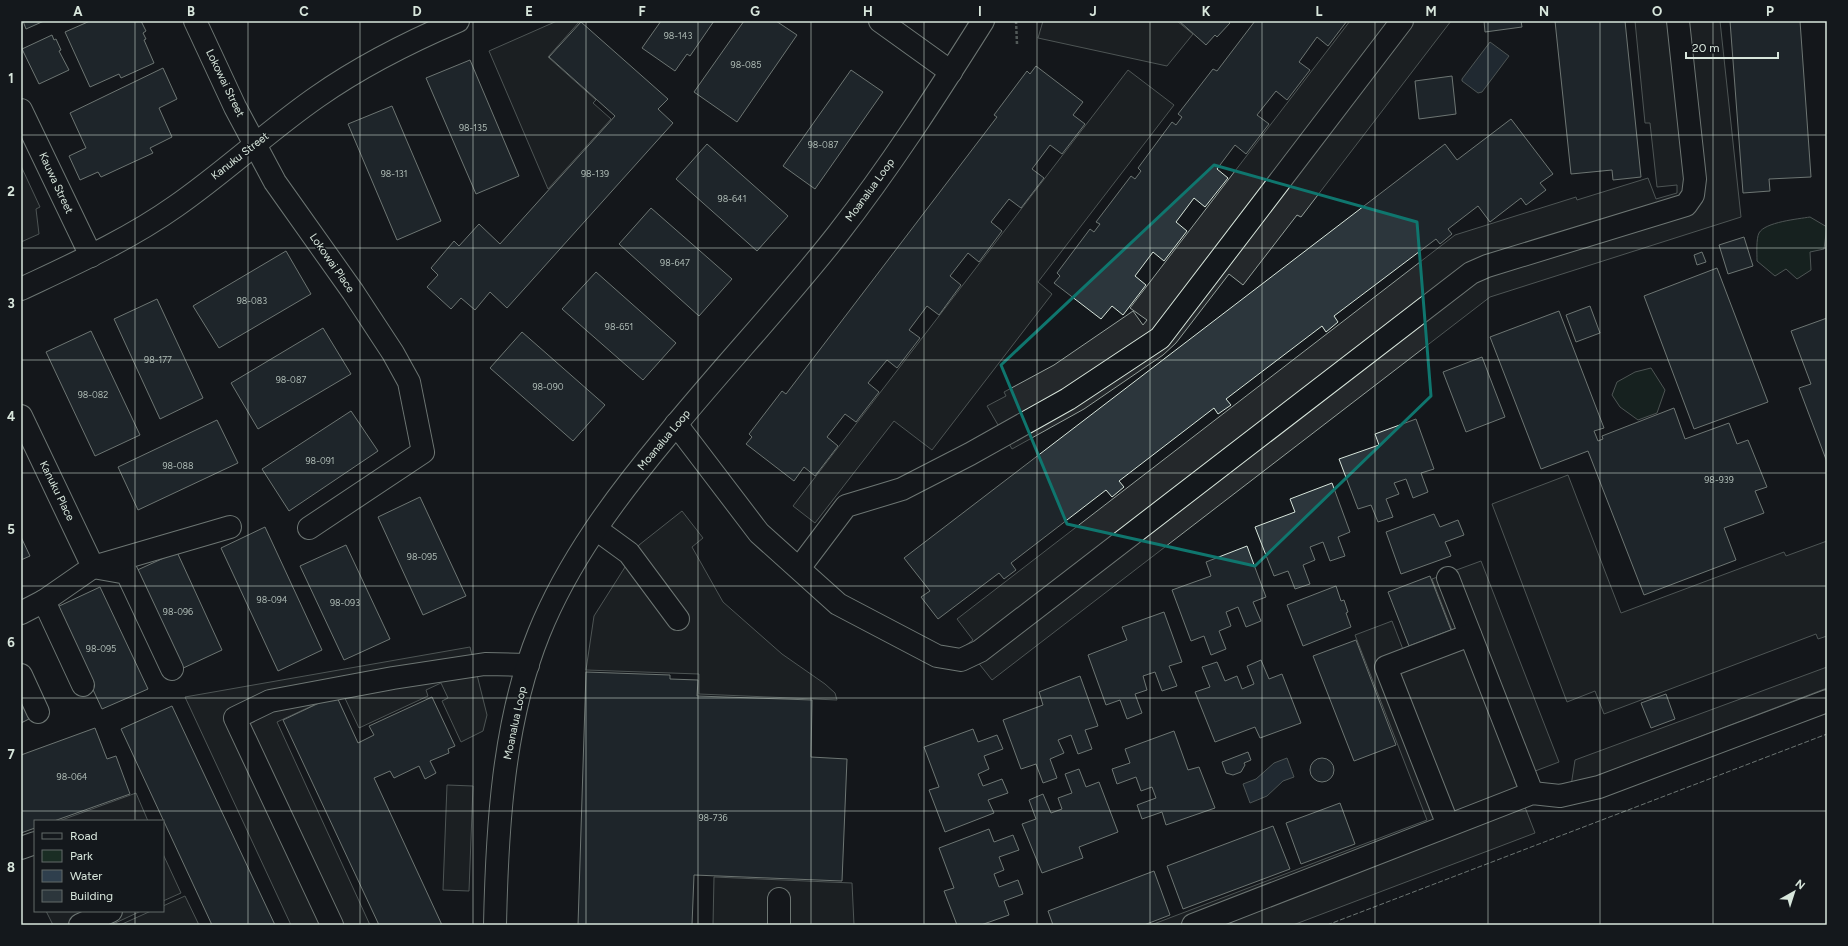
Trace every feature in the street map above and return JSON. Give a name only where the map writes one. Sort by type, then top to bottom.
[{"type":"street","name":"Lokowai Street","points":[[195,21],[255,145]]},
{"type":"street","name":"Kanuku Street","points":[[21,289],[90,256],[175,207],[318,96],[391,52],[458,21]]},
{"type":"street","points":[[880,21],[951,72]]},
{"type":"street","name":"Moanalua Loop","points":[[495,925],[496,866],[507,759],[515,712],[538,634],[551,606],[596,528],[638,470],[836,236],[881,176],[984,21]]},
{"type":"street","points":[[800,567],[846,506],[902,489],[970,454],[1068,399],[1160,338],[1402,21]]},
{"type":"street","points":[[676,424],[759,533],[777,550],[800,567],[838,604],[937,656],[961,660],[980,651],[1471,273],[1494,264],[1686,205],[1693,195],[1695,179],[1678,21]]},
{"type":"street","name":"Kauwa Street","points":[[21,110],[90,256]]},
{"type":"street","name":"Lokowai Place","points":[[255,145],[275,182],[353,292],[393,353],[409,382],[423,452],[309,528]]},
{"type":"street","name":"Kanuku Place","points":[[21,416],[93,567]]},
{"type":"street","points":[[21,613],[44,601],[93,567],[230,526]]},
{"type":"street","points":[[596,528],[629,553],[678,619]]},
{"type":"street","points":[[93,567],[127,573],[172,669]]},
{"type":"street","points":[[1448,578],[1532,793]]},
{"type":"street","points":[[44,601],[83,684]]},
{"type":"street","points":[[1448,825],[1386,667],[1470,635]]},
{"type":"street","points":[[332,925],[235,718],[270,701],[393,678],[485,664],[528,665]]},
{"type":"street","points":[[21,675],[38,712]]},
{"type":"street","points":[[1193,925],[1532,793],[1560,796],[1599,787],[1827,701]]},
{"type":"street","points":[[21,848],[34,843]]},
{"type":"street","points":[[779,900],[779,925]]},
{"type":"street","points":[[80,925],[109,912]]},
{"type":"path","points":[[1016,21],[1017,44]]},
{"type":"highlighted area","points":[[1214,165],[1417,222],[1431,396],[1255,566],[1067,524],[1001,365]]},
{"type":"green space","points":[[1810,217],[1827,227],[1824,249],[1810,252],[1811,270],[1797,279],[1786,269],[1775,276],[1757,261],[1757,239],[1762,229],[1782,222]]},
{"type":"green space","points":[[1651,368],[1665,390],[1657,413],[1638,420],[1620,407],[1612,395],[1617,382],[1635,372]]},
{"type":"shaded area","points":[[557,21],[580,21],[548,57],[596,100],[593,103],[611,119],[548,189],[489,51]]},
{"type":"shaded area","points":[[1043,21],[1177,21],[1193,34],[1167,66],[1038,38]]},
{"type":"shaded area","points":[[1350,21],[1451,21],[1301,217],[1297,215],[1243,285],[1229,274],[1176,343],[1163,355],[1084,409],[1012,449],[987,406],[1006,396],[1004,392],[1054,365],[1133,311],[1143,325],[1147,320],[1130,308]]},
{"type":"shaded area","points":[[1635,21],[1720,21],[1741,217],[1490,297],[992,680],[965,646],[973,640],[957,619],[1455,235],[1576,197],[1577,200],[1648,178],[1656,199],[1677,193],[1677,185],[1657,187],[1650,123],[1645,123]]},
{"type":"shaded area","points":[[1128,70],[1174,105],[1038,282],[1052,294],[932,450],[894,421],[815,523],[793,506]]},
{"type":"shaded area","points":[[21,166],[40,207],[36,209],[39,234],[21,242]]},
{"type":"shaded area","points":[[1568,475],[1621,613],[1784,552],[1786,556],[1827,541],[1827,636],[1818,639],[1816,634],[1604,714],[1595,691],[1567,702],[1492,504]]},
{"type":"shaded area","points":[[682,511],[703,538],[692,547],[723,602],[782,654],[825,684],[835,693],[837,700],[699,694],[699,674],[586,670],[594,616],[639,545]]},
{"type":"shaded area","points":[[1481,561],[1559,762],[1514,779],[1535,833],[1293,925],[1151,925],[1427,820],[1355,635],[1392,621],[1404,652],[1453,633],[1432,579]]},
{"type":"shaded area","points":[[470,647],[487,715],[483,731],[461,742],[442,701],[448,698],[441,683],[426,690],[428,696],[359,728],[342,692],[277,722],[370,925],[291,925],[185,697]]},
{"type":"shaded area","points":[[1827,667],[1827,688],[1571,786],[1575,760]]},
{"type":"shaded area","points":[[447,785],[473,786],[469,891],[443,890]]},
{"type":"shaded area","points":[[136,793],[148,820],[62,820]]},
{"type":"shaded area","points":[[164,856],[181,893],[164,901]]},
{"type":"shaded area","points":[[714,877],[852,883],[854,925],[713,925]]},
{"type":"shaded area","points":[[185,896],[199,925],[120,925],[149,912],[164,912],[164,906]]},
{"type":"shaded area","points":[[46,912],[139,912],[111,925],[53,925]]},
{"type":"water","points":[[1490,42],[1509,56],[1482,92],[1478,93],[1462,81],[1462,79]]},
{"type":"water","points":[[1287,758],[1294,777],[1283,781],[1267,796],[1250,803],[1243,784],[1256,779],[1274,763]]},
{"type":"building","points":[[23,21],[44,21],[26,29]]},
{"type":"building","points":[[90,21],[141,21],[146,31],[143,33],[146,39],[144,40],[154,63],[121,78],[119,74],[90,87],[65,32]]},
{"type":"building","points":[[661,21],[714,21],[690,56],[687,54],[675,71],[642,48]]},
{"type":"building","points":[[744,21],[776,21],[797,35],[737,122],[694,92]]},
{"type":"building","points":[[1179,21],[1228,21],[1230,23],[1217,37],[1215,35],[1206,45]]},
{"type":"building","points":[[1255,21],[1347,21],[1328,46],[1317,37],[1299,62],[1310,70],[1287,100],[1276,91],[1257,115],[1269,124],[1246,154],[1235,145],[1217,169],[1228,178],[1205,207],[1194,198],[1176,222],[1187,231],[1164,261],[1153,252],[1135,276],[1146,285],[1123,315],[1112,306],[1101,319],[1054,283],[1060,276],[1057,273],[1090,229],[1094,232],[1100,224],[1096,222],[1131,176],[1135,179],[1141,171],[1138,168],[1172,122],[1176,125],[1182,117],[1178,114],[1213,69],[1217,71]]},
{"type":"building","points":[[1484,21],[1521,21],[1522,27],[1485,32]]},
{"type":"building","points":[[1555,21],[1625,21],[1641,177],[1613,180],[1612,170],[1571,174]]},
{"type":"building","points":[[1730,21],[1800,21],[1811,177],[1769,179],[1770,191],[1743,193]]},
{"type":"building","points":[[581,22],[668,99],[658,109],[673,123],[507,308],[490,292],[475,310],[461,298],[451,309],[427,287],[438,275],[431,268],[454,241],[459,246],[479,224],[500,244],[615,116],[549,57]]},
{"type":"building","points":[[52,35],[54,40],[56,39],[61,50],[59,51],[69,70],[39,84],[22,49]]},
{"type":"building","points":[[470,60],[519,176],[476,194],[426,78]]},
{"type":"building","points":[[1036,66],[1083,102],[1073,115],[1085,124],[1062,154],[1050,145],[1032,169],[1044,178],[1021,208],[1009,199],[991,222],[1002,231],[979,262],[968,253],[950,276],[961,285],[939,315],[927,306],[909,330],[920,338],[897,368],[887,360],[868,383],[879,392],[856,422],[845,414],[827,437],[838,446],[815,476],[804,467],[794,481],[746,444],[752,437],[749,434],[782,391],[786,394],[997,117],[994,115],[1027,71],[1030,74]]},
{"type":"building","points":[[163,68],[177,99],[159,108],[172,137],[150,148],[153,153],[101,177],[98,172],[80,180],[69,156],[86,148],[70,113]]},
{"type":"building","points":[[851,70],[883,92],[815,189],[783,166]]},
{"type":"building","points":[[1452,76],[1456,114],[1419,119],[1415,81]]},
{"type":"building","points":[[392,106],[441,221],[397,240],[348,124]]},
{"type":"building","points":[[1511,119],[1553,174],[1540,183],[1546,190],[1526,205],[1521,198],[1490,222],[1478,206],[1448,229],[1452,234],[1440,244],[1436,239],[1334,316],[1338,322],[1326,332],[1322,326],[1226,399],[1231,405],[1218,414],[1214,408],[1119,481],[1124,487],[1112,497],[1106,490],[1011,563],[1016,570],[1004,579],[999,573],[938,619],[921,597],[930,591],[904,558],[1445,144],[1457,160]]},
{"type":"building","points":[[707,144],[788,216],[757,251],[676,179]]},
{"type":"building","points":[[651,208],[732,279],[699,316],[619,244]]},
{"type":"building","points":[[1744,237],[1753,266],[1728,274],[1719,245]]},
{"type":"building","points":[[286,251],[311,294],[219,348],[193,306]]},
{"type":"building","points":[[1702,252],[1706,262],[1697,265],[1694,255]]},
{"type":"building","points":[[1717,268],[1768,402],[1694,429],[1644,296]]},
{"type":"building","points":[[596,272],[676,343],[643,380],[562,309]]},
{"type":"building","points":[[157,299],[203,398],[160,419],[114,319]]},
{"type":"building","points":[[1590,306],[1600,333],[1576,342],[1566,315]]},
{"type":"building","points":[[1559,311],[1604,428],[1594,431],[1598,441],[1603,439],[1602,436],[1674,408],[1685,439],[1729,423],[1737,444],[1748,440],[1767,487],[1755,491],[1764,513],[1724,528],[1736,560],[1644,595],[1588,451],[1541,469],[1490,337]]},
{"type":"building","points":[[1827,318],[1827,462],[1799,388],[1811,384],[1791,331]]},
{"type":"building","points":[[323,328],[351,374],[258,429],[231,383]]},
{"type":"building","points":[[91,331],[140,435],[95,456],[46,352]]},
{"type":"building","points":[[522,332],[605,405],[573,441],[490,368]]},
{"type":"building","points":[[1482,357],[1505,417],[1466,432],[1443,372]]},
{"type":"building","points":[[351,411],[378,451],[289,511],[262,469]]},
{"type":"building","points":[[1416,419],[1434,469],[1421,473],[1428,492],[1413,498],[1406,479],[1394,483],[1399,494],[1386,499],[1393,517],[1378,522],[1371,505],[1358,509],[1339,459],[1379,445],[1375,434]]},
{"type":"building","points":[[217,420],[238,463],[138,510],[118,467]]},
{"type":"building","points":[[1332,483],[1350,532],[1338,537],[1345,556],[1330,561],[1323,542],[1310,547],[1315,560],[1303,565],[1310,584],[1295,589],[1288,571],[1274,576],[1255,527],[1295,512],[1290,499]]},
{"type":"building","points":[[420,497],[466,596],[423,615],[378,517]]},
{"type":"building","points":[[1434,514],[1440,527],[1458,520],[1464,535],[1445,542],[1451,556],[1401,574],[1386,532]]},
{"type":"building","points":[[265,527],[322,650],[278,671],[221,548]]},
{"type":"building","points":[[21,537],[30,556],[21,560]]},
{"type":"building","points":[[346,545],[390,639],[344,660],[300,566]]},
{"type":"building","points":[[1247,546],[1266,597],[1253,602],[1261,621],[1246,627],[1238,607],[1226,612],[1231,626],[1219,631],[1226,649],[1211,655],[1204,636],[1191,641],[1172,590],[1211,576],[1206,562]]},
{"type":"building","points":[[177,552],[222,650],[179,670],[133,572]]},
{"type":"building","points":[[1430,576],[1451,630],[1409,646],[1388,592]]},
{"type":"building","points":[[1336,586],[1341,601],[1344,600],[1348,612],[1346,613],[1351,627],[1303,646],[1287,605]]},
{"type":"building","points":[[100,587],[148,689],[102,709],[55,608]]},
{"type":"building","points":[[1164,612],[1182,662],[1169,666],[1177,686],[1162,691],[1155,672],[1143,676],[1147,690],[1135,694],[1142,713],[1127,719],[1120,700],[1106,705],[1088,655],[1127,640],[1122,627]]},
{"type":"building","points":[[1356,640],[1396,745],[1354,761],[1313,656]]},
{"type":"building","points":[[1261,660],[1269,679],[1282,674],[1301,723],[1260,738],[1255,727],[1215,742],[1195,692],[1210,687],[1202,667],[1217,662],[1225,681],[1237,676],[1242,689],[1254,684],[1247,666]]},
{"type":"building","points":[[586,672],[670,675],[670,679],[698,680],[697,696],[812,700],[811,757],[847,759],[842,881],[694,875],[692,925],[578,925]]},
{"type":"building","points":[[1080,676],[1098,726],[1085,730],[1092,749],[1078,754],[1071,735],[1058,740],[1064,753],[1050,759],[1057,778],[1043,783],[1036,764],[1021,769],[1003,720],[1043,705],[1039,692]]},
{"type":"building","points":[[21,691],[33,717],[21,723]]},
{"type":"building","points":[[1666,694],[1675,719],[1651,728],[1641,703]]},
{"type":"building","points":[[336,695],[358,743],[374,735],[369,726],[432,697],[455,746],[448,749],[449,753],[430,761],[436,773],[425,779],[419,766],[394,778],[390,771],[374,778],[442,925],[379,925],[283,720]]},
{"type":"building","points":[[172,706],[275,925],[212,925],[121,729]]},
{"type":"building","points":[[95,728],[107,759],[116,756],[130,794],[57,820],[34,820],[34,828],[21,833],[21,755]]},
{"type":"building","points":[[973,729],[978,742],[997,735],[1003,749],[984,756],[989,769],[978,774],[983,786],[1002,779],[1008,793],[988,800],[994,813],[945,832],[929,790],[939,787],[924,747]]},
{"type":"building","points":[[1174,731],[1188,770],[1199,767],[1215,808],[1166,825],[1162,812],[1142,819],[1137,805],[1156,798],[1152,787],[1141,791],[1136,777],[1117,784],[1112,769],[1130,763],[1125,749]]},
{"type":"building","points":[[1248,752],[1251,760],[1244,763],[1245,765],[1241,772],[1233,775],[1226,773],[1222,762]]},
{"type":"building","points":[[1322,758],[1330,762],[1334,770],[1330,778],[1322,782],[1314,778],[1310,770],[1314,762]]},
{"type":"building","points":[[1079,769],[1086,787],[1099,782],[1118,832],[1079,847],[1083,858],[1042,873],[1022,824],[1036,819],[1029,800],[1043,794],[1051,813],[1062,809],[1058,798],[1072,793],[1065,774]]},
{"type":"building","points":[[1340,803],[1355,844],[1301,864],[1286,823]]},
{"type":"building","points":[[1273,826],[1290,869],[1183,909],[1167,866]]},
{"type":"building","points":[[989,829],[994,842],[1013,835],[1019,850],[999,857],[1004,870],[994,874],[999,887],[1018,880],[1023,894],[1004,901],[1009,915],[981,925],[957,925],[944,891],[954,888],[939,848]]},
{"type":"building","points":[[1154,871],[1170,915],[1144,925],[1053,925],[1048,911]]},
{"type":"fence","points":[[1327,925],[1827,734]]}]
